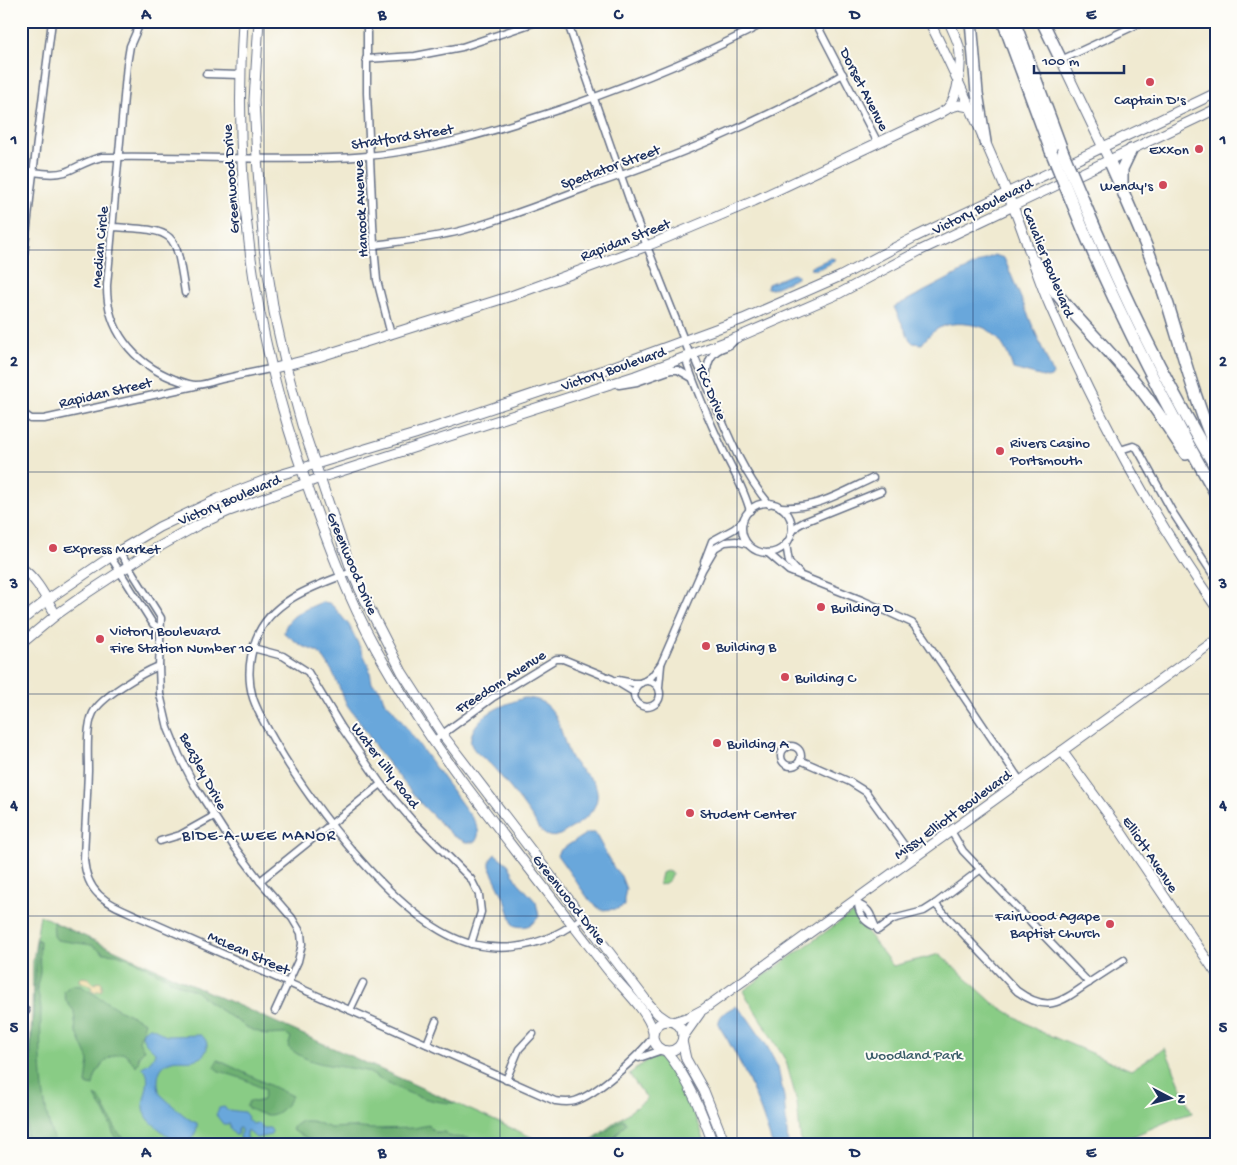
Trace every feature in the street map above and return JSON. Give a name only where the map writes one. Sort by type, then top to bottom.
[{"type":"highway","points":[[971,21],[977,93],[985,142]]},
{"type":"highway","points":[[1003,21],[1051,151],[1156,360],[1216,468]]},
{"type":"highway","points":[[1014,21],[1063,153],[1076,198],[1110,291],[1140,355],[1216,496]]},
{"type":"highway","points":[[1042,21],[1061,60]]},
{"type":"highway","points":[[1122,189],[1122,169],[1131,150]]},
{"type":"highway","points":[[1109,160],[1167,304],[1194,393],[1216,450]]},
{"type":"highway","points":[[1034,261],[1044,278],[1064,304],[1131,376],[1216,496]]},
{"type":"main road","name":"Greenwood Drive","points":[[243,21],[240,76],[241,158],[250,256],[262,326],[281,406],[301,468],[341,576],[375,646],[403,696],[433,741],[573,925],[646,1016],[652,1024],[653,1034]]},
{"type":"main road","name":"Greenwood Drive","points":[[259,21],[254,100],[256,158],[267,266],[274,312],[302,425],[352,572],[402,672],[442,734],[649,1004],[658,1014],[671,1021]]},
{"type":"main road","name":"Cavalier Boulevard","points":[[929,21],[985,142],[1007,193],[1050,305],[1086,383],[1149,505],[1180,555],[1216,607]]},
{"type":"main road","name":"Cavalier Boulevard","points":[[948,21],[959,49],[960,68],[958,81]]},
{"type":"main road","points":[[1061,60],[1109,160]]},
{"type":"main road","points":[[948,108],[958,81]]},
{"type":"main road","name":"Victory Boulevard","points":[[21,621],[47,600],[110,556],[160,527],[216,500],[301,468],[513,402],[756,314],[814,288],[1216,93]]},
{"type":"main road","points":[[948,108],[959,105],[969,107]]},
{"type":"main road","name":"Rapidan Street","points":[[271,369],[391,335],[512,296],[647,246],[754,201],[948,108]]},
{"type":"main road","name":"Victory Boulevard","points":[[21,644],[87,592],[175,538],[220,515],[306,482],[602,387],[736,338],[840,293],[919,251],[1216,109]]},
{"type":"main road","points":[[21,568],[30,576],[56,616]]},
{"type":"main road","name":"Missy Elliott Boulevard","points":[[671,1021],[690,1017],[704,1009],[857,902],[1216,640]]},
{"type":"main road","name":"Elliott Avenue","points":[[1062,751],[1121,832],[1216,973]]},
{"type":"main road","name":"Missy Elliott Boulevard","points":[[682,1039],[695,1018],[704,1009]]},
{"type":"main road","points":[[713,1144],[699,1107],[686,1082],[672,1058],[656,1045],[653,1034],[659,1024],[671,1021],[682,1030],[686,1059],[704,1091],[725,1144]]},
{"type":"main road","points":[[664,1050],[675,1049],[682,1039]]},
{"type":"street","points":[[21,283],[52,21]]},
{"type":"street","name":"Median Circle","points":[[141,21],[130,46],[127,64],[107,295],[116,329],[127,347],[144,363],[166,376],[196,385],[271,369]]},
{"type":"street","name":"Hancock Avenue","points":[[367,21],[366,59],[374,245],[378,280],[391,335]]},
{"type":"street","points":[[366,59],[415,56],[462,47],[538,21]]},
{"type":"street","points":[[567,21],[620,176],[690,355]]},
{"type":"street","name":"Stratford Street","points":[[21,170],[58,173],[93,159],[119,157],[309,158],[370,155],[418,148],[494,131],[593,98],[702,55],[768,21]]},
{"type":"street","name":"Dorset Avenue","points":[[815,21],[878,143]]},
{"type":"street","points":[[1047,21],[1061,60],[1145,21]]},
{"type":"street","points":[[206,74],[240,76]]},
{"type":"street","name":"Spectator Street","points":[[374,245],[432,237],[458,231],[502,218],[620,176],[690,150],[749,124],[783,108],[843,74]]},
{"type":"street","points":[[113,228],[156,231],[169,237],[179,254],[184,293]]},
{"type":"street","points":[[706,381],[707,367],[711,358],[717,352],[730,346],[736,338]]},
{"type":"street","name":"TCC Drive","points":[[750,511],[741,483],[723,450],[686,363],[690,355],[696,360],[743,466],[769,504]]},
{"type":"street","points":[[602,387],[637,382],[671,370],[678,370],[692,378]]},
{"type":"street","name":"Rapidan Street","points":[[21,412],[32,419],[44,420],[196,385]]},
{"type":"street","points":[[1120,450],[1133,446],[1137,448],[1173,513],[1216,579]]},
{"type":"street","points":[[873,478],[817,504],[798,508],[769,504],[755,506],[744,521],[742,528],[747,544],[753,549],[768,553],[776,552],[786,544],[797,526],[880,492]]},
{"type":"street","points":[[780,506],[791,520],[792,532]]},
{"type":"street","name":"Freedom Avenue","points":[[634,693],[638,686],[652,676],[661,664],[702,570],[712,541],[744,521]]},
{"type":"street","name":"Freedom Avenue","points":[[702,570],[715,548],[725,542],[736,541],[747,544]]},
{"type":"street","points":[[786,544],[789,562],[800,574]]},
{"type":"street","name":"Beazley Drive","points":[[119,551],[124,569]]},
{"type":"street","points":[[768,553],[789,571],[864,600],[912,623],[1021,782]]},
{"type":"street","name":"Beazley Drive","points":[[110,556],[124,569],[161,618],[158,666],[160,694],[168,728],[179,755],[214,816],[260,881],[292,918],[302,933],[301,952],[275,1011]]},
{"type":"street","points":[[352,572],[298,595],[276,610],[256,637],[250,659],[250,685],[256,705],[285,760],[331,824],[363,862],[403,902],[444,932],[471,944],[500,948],[526,946],[551,938],[582,918]]},
{"type":"street","name":"Water Lilly Road","points":[[253,648],[284,656],[308,672],[316,682],[342,728],[381,784],[411,818],[471,879],[481,902],[481,912],[471,944]]},
{"type":"street","name":"Freedom Avenue","points":[[433,741],[492,698],[556,659],[563,659],[612,679],[634,693],[637,702],[644,706],[648,707],[659,700],[660,692],[653,682],[633,683],[612,679]]},
{"type":"street","name":"Freedom Avenue","points":[[658,688],[661,664]]},
{"type":"street","name":"McLean Street","points":[[158,666],[138,676],[107,698],[96,708],[92,716],[89,737],[84,859],[86,877],[94,890],[108,901],[555,1101],[576,1101],[591,1092],[631,1062],[640,1053],[653,1034]]},
{"type":"street","points":[[800,760],[850,782],[866,792],[914,859]]},
{"type":"street","points":[[260,881],[381,784]]},
{"type":"street","points":[[160,842],[180,835],[214,816]]},
{"type":"street","points":[[951,832],[963,851],[1089,983]]},
{"type":"street","points":[[857,902],[865,907],[873,918],[876,928],[893,919],[924,911],[981,869]]},
{"type":"street","points":[[936,904],[1017,991],[1028,999],[1040,1003],[1050,1004],[1064,1001],[1124,960]]},
{"type":"street","points":[[350,1010],[363,983]]},
{"type":"street","points":[[427,1044],[436,1021]]},
{"type":"street","points":[[506,1080],[519,1049],[532,1034]]},
{"type":"street","name":"McLean Street","points":[[631,1062],[643,1056],[664,1050]]},
{"type":"green space","points":[[667,871],[672,873],[671,878],[660,885],[661,873]]},
{"type":"green space","name":"Woodland Park","points":[[852,913],[893,966],[940,954],[993,1003],[1037,1030],[1131,1070],[1165,1048],[1192,1113],[1173,1119],[1115,1144],[801,1144],[797,1102],[786,1061],[743,991]]},
{"type":"green space","points":[[40,915],[100,945],[547,1144],[23,1144],[32,1017],[33,960]]},
{"type":"green space","points":[[53,922],[455,1103],[419,1097],[382,1081],[365,1071],[306,1059],[288,1047],[291,1037],[286,1034],[266,1035],[248,1028],[211,1004],[196,991],[180,985],[135,961],[117,954],[104,953],[92,945],[57,940],[54,936]]},
{"type":"green space","points":[[37,939],[40,941],[40,972],[37,987],[41,1007],[42,1078],[46,1112],[55,1144],[26,1144]]},
{"type":"green space","points":[[71,985],[81,986],[118,1009],[145,1022],[139,1041],[144,1050],[138,1057],[139,1060],[136,1066],[125,1053],[113,1056],[107,1059],[99,1068],[93,1086],[86,1084],[89,1060],[76,1031],[74,1011],[66,1001],[64,991]]},
{"type":"green space","points":[[655,1057],[666,1061],[672,1068],[689,1100],[706,1144],[586,1144],[647,1099],[629,1074]]},
{"type":"green space","points":[[218,1060],[292,1096],[287,1104],[277,1113],[272,1115],[260,1114],[246,1107],[249,1101],[263,1100],[265,1090],[244,1079],[219,1071],[214,1067]]},
{"type":"green space","points":[[95,1096],[100,1099],[118,1133],[132,1144],[121,1142],[117,1139],[106,1114]]},
{"type":"green space","points":[[623,1119],[626,1123],[609,1144],[588,1144]]},
{"type":"green space","points":[[301,1121],[312,1121],[331,1128],[415,1128],[428,1125],[435,1132],[444,1132],[452,1137],[469,1138],[477,1144],[323,1144],[314,1142],[292,1130]]},
{"type":"sand","points":[[81,977],[88,978],[94,984],[100,981],[102,983],[102,990],[92,991],[91,986],[79,981]]},
{"type":"water","points":[[994,255],[1004,258],[1053,374],[1051,377],[1047,378],[1013,369],[999,340],[985,328],[978,326],[951,324],[932,332],[922,344],[913,343],[894,307]]},
{"type":"water","points":[[831,258],[835,259],[827,265],[810,269],[811,267]]},
{"type":"water","points":[[792,274],[797,275],[797,278],[772,289],[767,288],[768,284]]},
{"type":"water","points":[[322,602],[333,606],[349,625],[369,666],[372,683],[380,689],[384,701],[392,708],[475,822],[478,837],[475,842],[466,842],[453,836],[422,805],[379,752],[347,705],[325,660],[318,652],[302,646],[284,633],[293,617]]},
{"type":"water","points":[[524,698],[536,700],[552,710],[571,758],[596,787],[597,801],[591,812],[576,825],[557,836],[548,836],[539,829],[514,793],[494,768],[475,750],[471,743],[474,729],[485,716],[508,703]]},
{"type":"water","points":[[587,833],[595,833],[614,868],[621,876],[626,889],[624,906],[617,909],[601,910],[590,901],[557,855],[559,851]]},
{"type":"water","points":[[495,854],[508,864],[518,882],[536,902],[539,916],[531,924],[524,927],[513,925],[506,902],[490,866],[490,860]]},
{"type":"water","points":[[736,1006],[747,1017],[767,1046],[778,1068],[784,1097],[788,1144],[772,1144],[750,1083],[736,1054],[719,1026],[721,1016]]},
{"type":"water","points":[[149,1027],[167,1036],[201,1035],[206,1041],[207,1048],[203,1055],[193,1060],[178,1060],[167,1063],[163,1066],[158,1079],[160,1094],[183,1115],[197,1123],[195,1134],[186,1142],[178,1142],[168,1136],[150,1121],[144,1111],[143,1102],[148,1081],[142,1067],[150,1061],[155,1052],[142,1036],[143,1031]]},
{"type":"water","points":[[224,1107],[228,1110],[244,1112],[248,1117],[247,1119],[253,1124],[260,1124],[262,1128],[270,1128],[272,1131],[271,1135],[256,1138],[247,1130],[248,1140],[245,1142],[240,1138],[240,1128],[238,1128],[238,1135],[235,1135],[230,1129],[230,1124],[223,1124],[216,1115],[219,1108]]},
{"type":"place","name":"Captain D's","points":[[1150,82]]},
{"type":"place","name":"Exxon","points":[[1199,149]]},
{"type":"place","name":"Wendy's","points":[[1163,185]]},
{"type":"place","name":"Rivers Casino Portsmouth","points":[[1000,451]]},
{"type":"place","name":"Express Market","points":[[53,548]]},
{"type":"place","name":"Building D","points":[[821,607]]},
{"type":"place","name":"Victory Boulevard Fire Station Number 10","points":[[100,639]]},
{"type":"place","name":"Building B","points":[[706,646]]},
{"type":"place","name":"Building C","points":[[785,677]]},
{"type":"place","name":"Building A","points":[[717,743]]},
{"type":"place","name":"Student Center","points":[[690,813]]},
{"type":"place","name":"Fairwood Agape Baptist Church","points":[[1110,924]]},
{"type":"district","name":"BIDE-A-WEE MANOR","points":[[259,834]]}]
